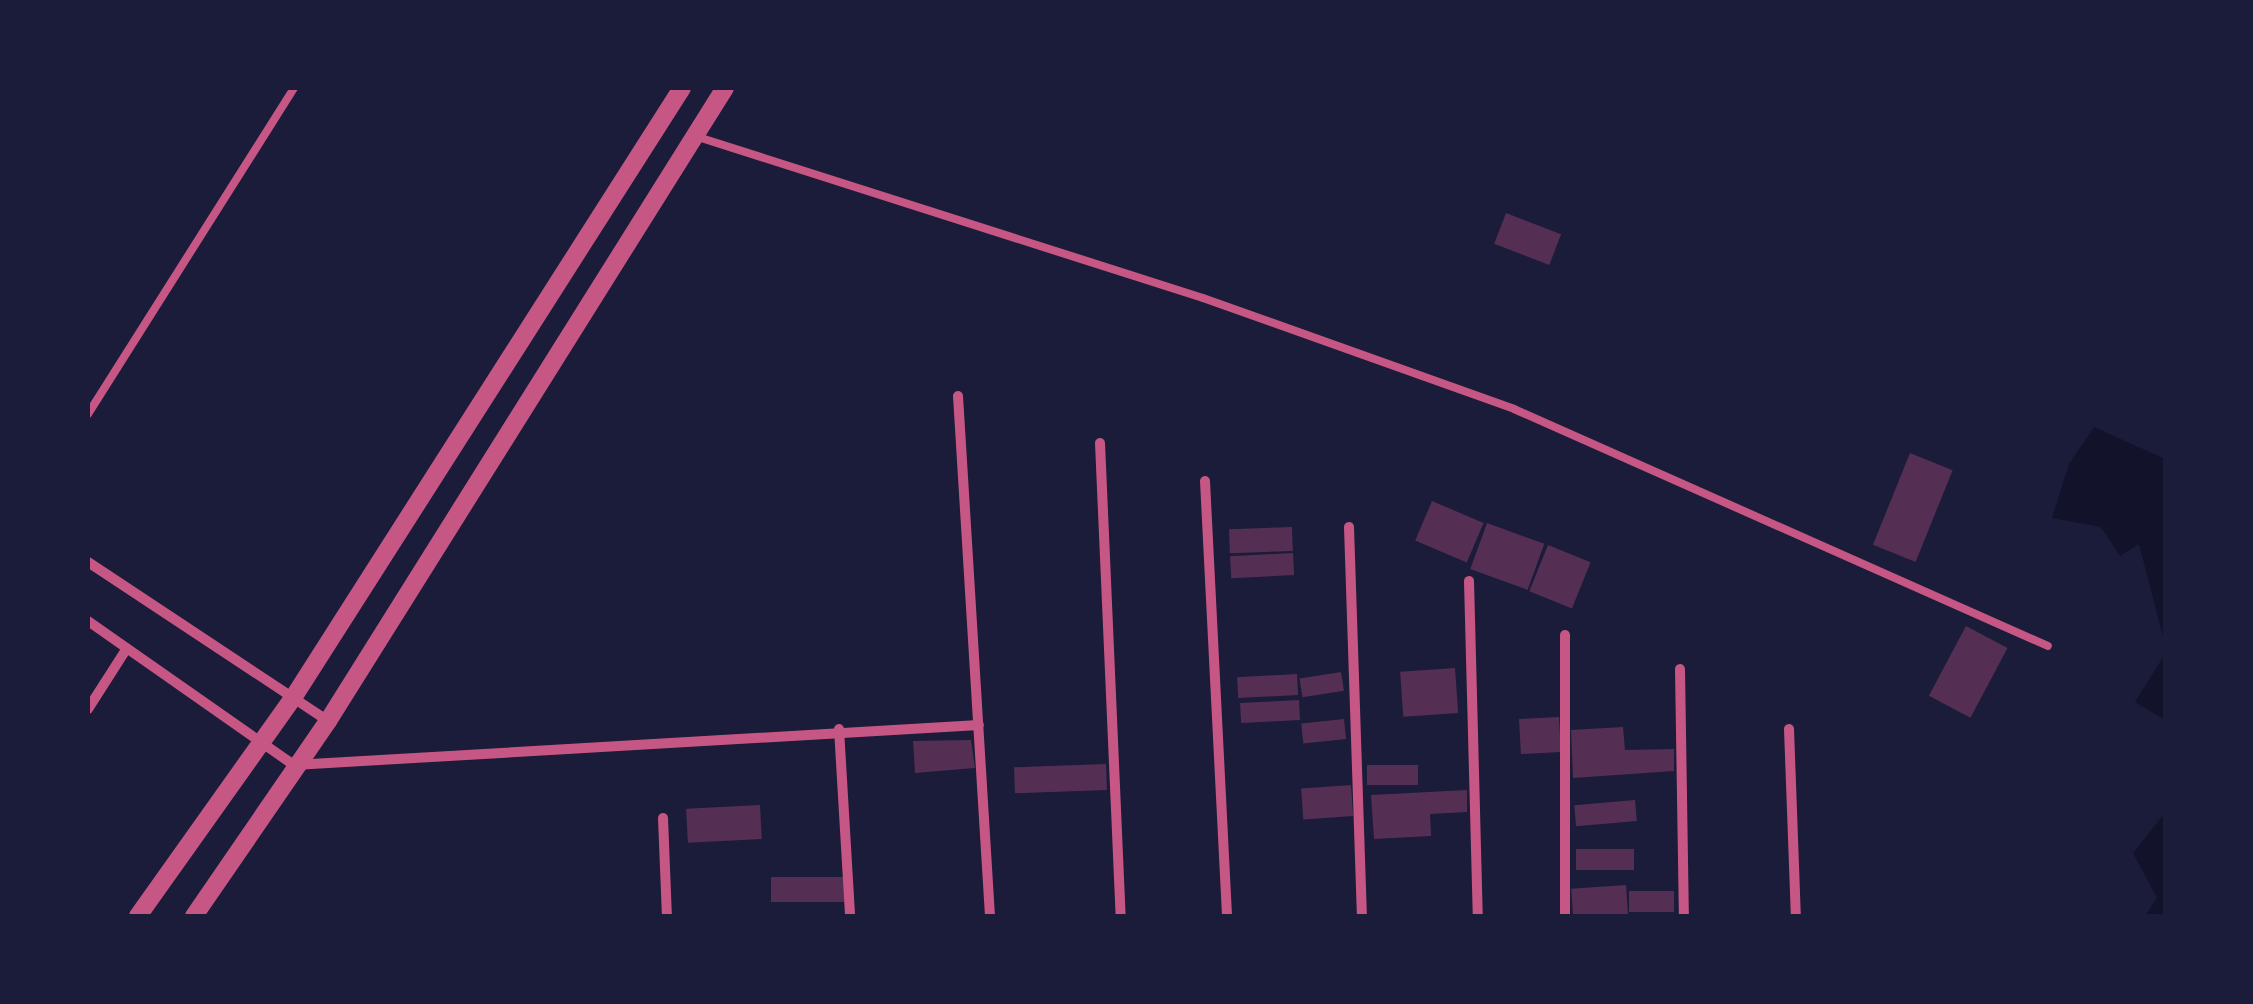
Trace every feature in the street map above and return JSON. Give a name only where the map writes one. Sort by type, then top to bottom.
[{"type":"street","points":[[138,916],[294,698],[682,88]]},
{"type":"street","points":[[194,916],[328,721],[725,88]]},
{"type":"street","points":[[958,396],[990,916]]},
{"type":"street","points":[[1100,442],[1121,916]]},
{"type":"street","points":[[1204,481],[1226,916]]},
{"type":"street","points":[[1349,527],[1362,916]]},
{"type":"street","points":[[88,562],[328,721]]},
{"type":"street","points":[[1469,581],[1478,916]]},
{"type":"street","points":[[88,622],[258,746],[294,766],[839,730],[979,725]]},
{"type":"street","points":[[1565,635],[1565,916]]},
{"type":"street","points":[[88,709],[127,648]]},
{"type":"street","points":[[1680,668],[1684,916]]},
{"type":"street","points":[[1789,729],[1796,916]]},
{"type":"street","points":[[839,730],[850,916]]},
{"type":"street","points":[[664,818],[667,916]]},
{"type":"lane","points":[[88,414],[294,88]]},
{"type":"lane","points":[[694,135],[1204,298],[1514,409],[2048,646]]},
{"type":"shaded area","points":[[2094,427],[2165,459],[2165,644],[2139,544],[2120,556],[2101,527],[2052,518],[2069,464]]},
{"type":"shaded area","points":[[2165,654],[2165,720],[2135,702]]},
{"type":"shaded area","points":[[2165,791],[2165,916],[2145,916],[2157,898],[2133,853],[2164,814]]},
{"type":"building","points":[[1506,213],[1561,234],[1549,265],[1494,244]]},
{"type":"building","points":[[1910,453],[1953,470],[1916,562],[1873,545]]},
{"type":"building","points":[[1432,501],[1484,523],[1467,562],[1415,541]]},
{"type":"building","points":[[1487,523],[1544,544],[1528,590],[1470,569]]},
{"type":"building","points":[[1292,527],[1293,551],[1230,553],[1229,529]]},
{"type":"building","points":[[1548,545],[1591,562],[1572,609],[1529,591]]},
{"type":"building","points":[[1293,553],[1294,575],[1231,578],[1230,556]]},
{"type":"building","points":[[1966,626],[2007,648],[1970,718],[1929,696]]},
{"type":"building","points":[[1455,668],[1458,713],[1403,717],[1400,672]]},
{"type":"building","points":[[1341,672],[1344,691],[1302,697],[1300,679]]},
{"type":"building","points":[[1297,674],[1298,695],[1238,698],[1237,677]]},
{"type":"building","points":[[1299,700],[1300,720],[1241,723],[1240,703]]},
{"type":"building","points":[[1559,717],[1561,752],[1521,754],[1519,719]]},
{"type":"building","points":[[1344,719],[1346,739],[1303,743],[1301,723]]},
{"type":"building","points":[[1623,727],[1625,750],[1674,749],[1674,771],[1573,778],[1571,730]]},
{"type":"building","points":[[971,740],[975,768],[915,773],[913,741]]},
{"type":"building","points":[[1106,764],[1107,790],[1015,793],[1014,767]]},
{"type":"building","points":[[1367,765],[1418,765],[1418,785],[1367,785]]},
{"type":"building","points":[[1351,785],[1353,816],[1303,819],[1301,788]]},
{"type":"building","points":[[1467,790],[1467,812],[1430,814],[1431,836],[1374,839],[1371,795]]},
{"type":"building","points":[[1635,800],[1637,821],[1576,826],[1574,805]]},
{"type":"building","points":[[760,805],[762,839],[688,843],[686,809]]},
{"type":"building","points":[[1576,849],[1634,849],[1634,870],[1576,870]]},
{"type":"building","points":[[771,877],[845,877],[845,902],[771,902]]},
{"type":"building","points":[[1626,885],[1628,914],[1573,916],[1571,889]]},
{"type":"building","points":[[1629,891],[1674,891],[1674,912],[1629,912]]}]
